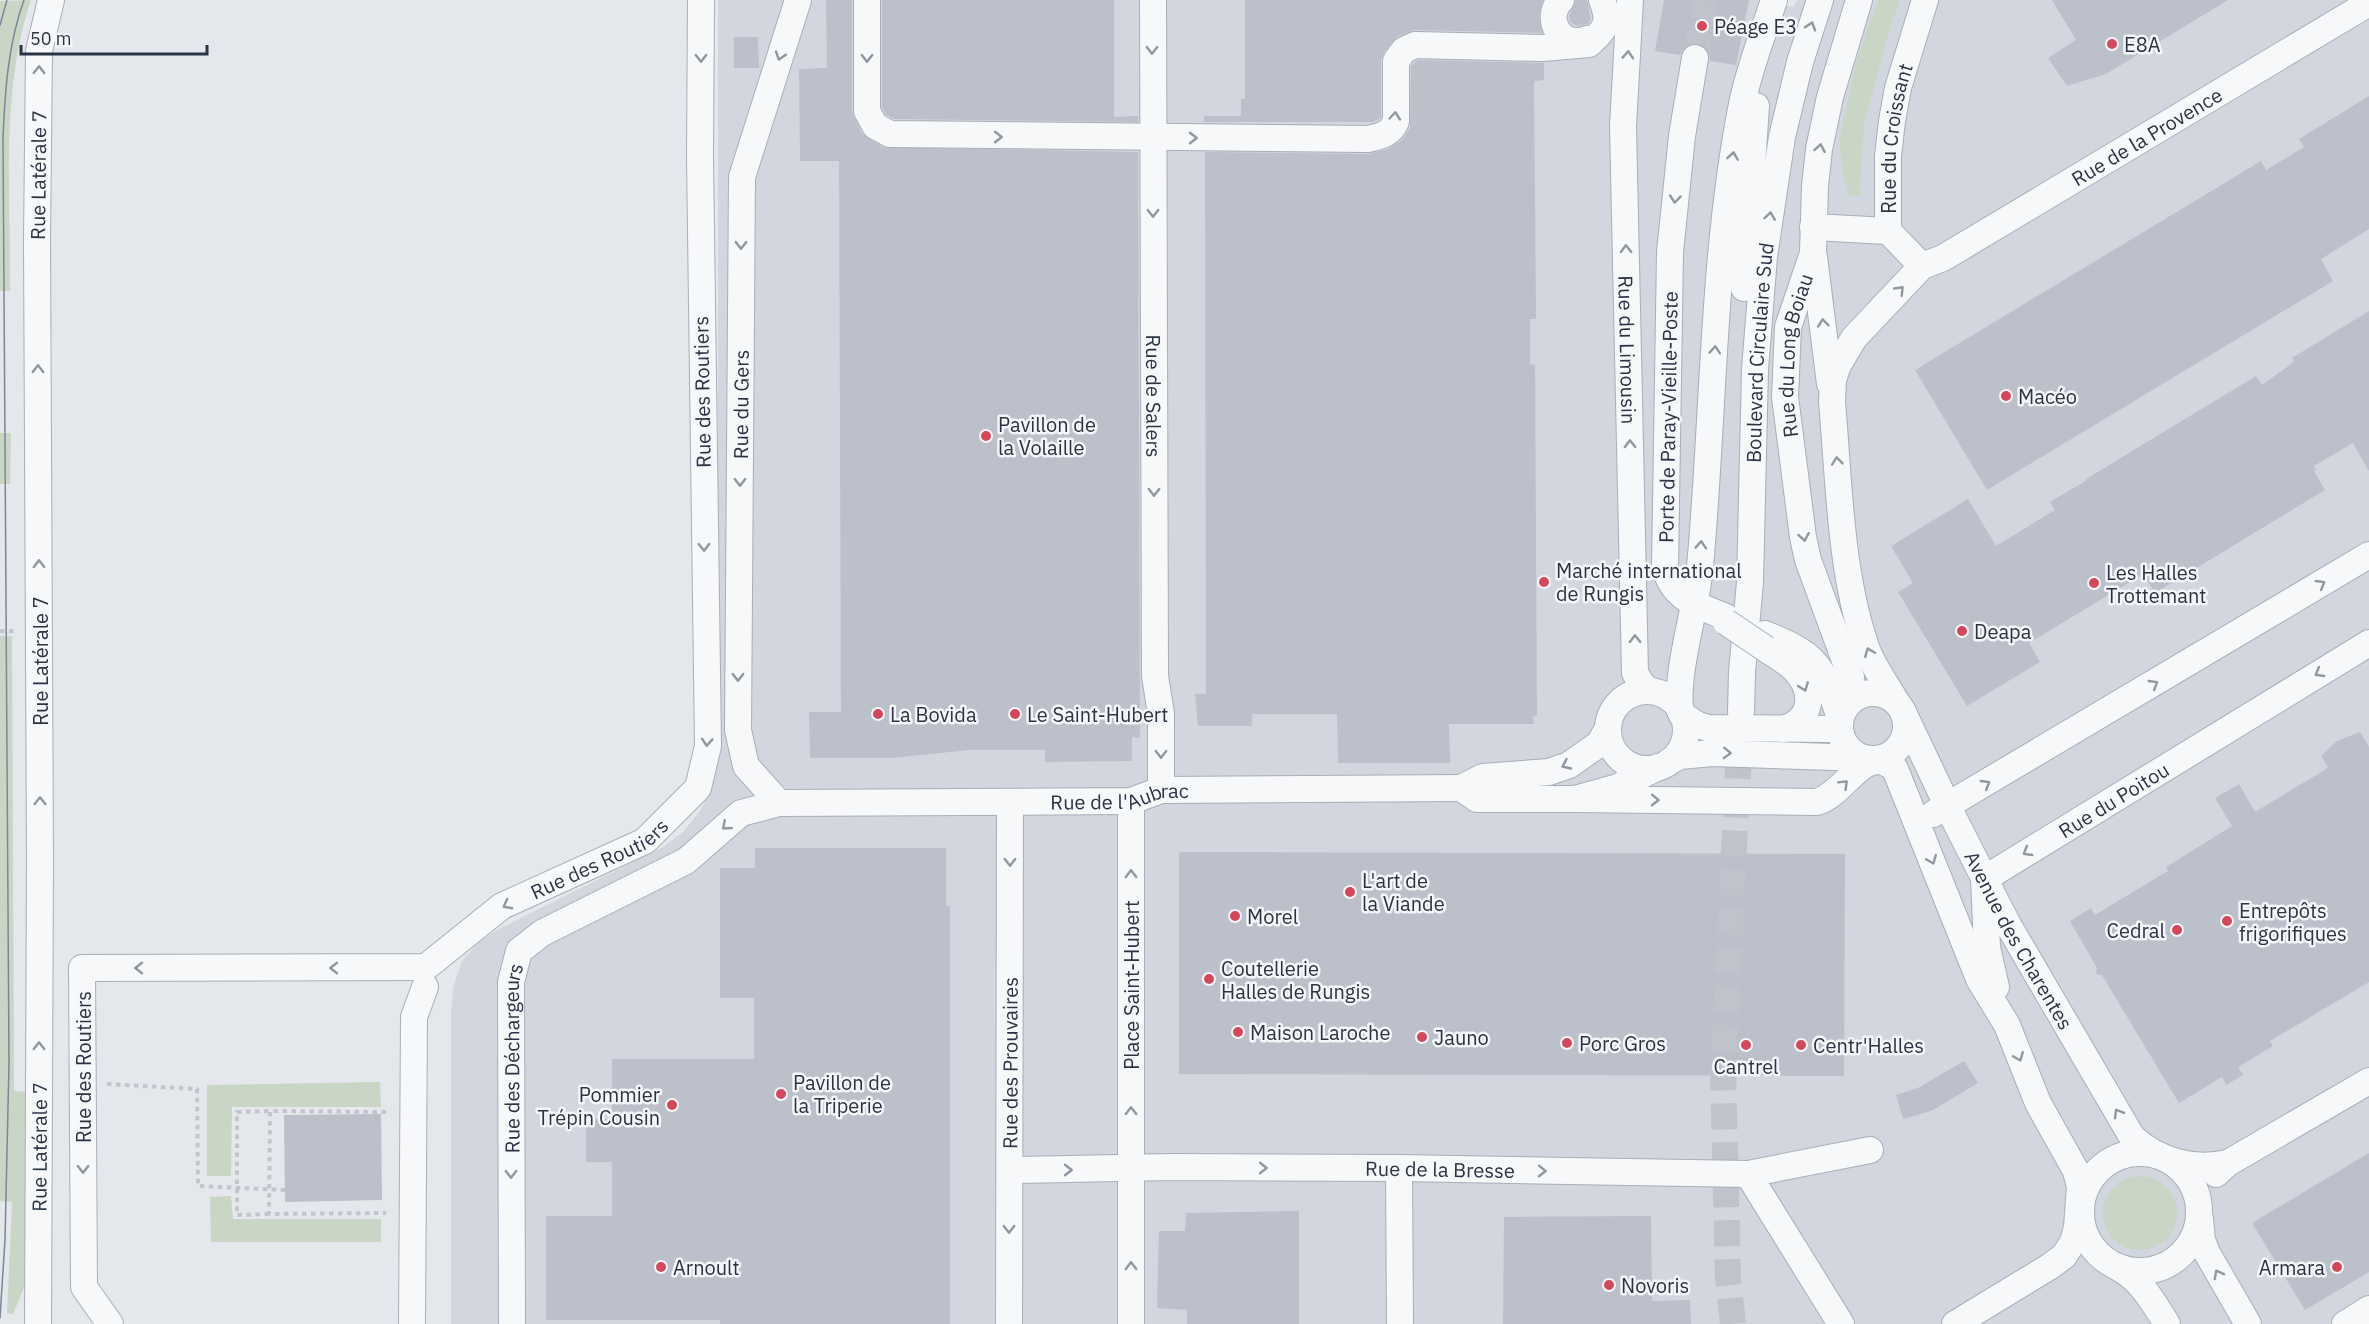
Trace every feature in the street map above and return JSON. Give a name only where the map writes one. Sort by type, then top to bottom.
[{"type":"street","name":"Rue Latérale 7","points":[[38,1324],[39,51],[51,0]]},
{"type":"street","name":"Rue des Routiers","points":[[110,1324],[84,1287],[82,968],[426,968],[502,906],[645,840],[698,788],[708,746],[700,169],[701,0]]},
{"type":"street","name":"Rue du Gers","points":[[779,803],[746,766],[738,730],[742,177],[798,0]]},
{"type":"street","points":[[867,0],[867,111],[875,126],[890,134],[1368,139],[1386,135],[1394,128],[1396,61],[1404,50],[1415,45],[1542,48],[1589,44],[1606,28],[1607,14],[1602,0]]},
{"type":"street","name":"Rue de Salers","points":[[1153,0],[1155,664],[1161,714],[1161,790]]},
{"type":"street","points":[[1561,0],[1557,3],[1554,15],[1555,24],[1568,41],[1577,42],[1593,37],[1600,23],[1597,0]]},
{"type":"street","name":"Rue du Limousin","points":[[1630,0],[1623,126],[1635,673],[1643,686],[1651,691]]},
{"type":"street","name":"Boulevard Circulaire Sud","points":[[1741,712],[1750,582],[1753,416],[1764,257],[1782,137],[1800,62],[1820,0]]},
{"type":"street","points":[[1830,97],[1843,0]]},
{"type":"street","name":"Rue du Long Boiau","points":[[1841,716],[1850,694],[1851,677],[1808,560],[1785,397],[1788,327],[1813,253],[1815,186],[1830,97],[1859,0]]},
{"type":"street","name":"Rue du Croissant","points":[[1922,266],[1888,231],[1888,156],[1898,88],[1925,0]]},
{"type":"street","name":"Rue de la Provence","points":[[1922,266],[1943,258],[2369,3]]},
{"type":"street","points":[[1742,672],[1735,583],[1739,371],[1756,106],[1771,10]]},
{"type":"street","points":[[1664,764],[1683,744],[1686,734],[1681,713],[1680,689],[1714,613],[1700,569],[1726,207],[1742,102],[1771,10]]},
{"type":"street","name":"Porte de Paray-Vieille-Poste","points":[[1695,58],[1682,136],[1670,252],[1665,567],[1668,581],[1676,591],[1766,641],[1795,646],[1814,661],[1841,716]]},
{"type":"street","points":[[1813,227],[1888,231]]},
{"type":"street","points":[[1813,253],[1832,402]]},
{"type":"street","name":"Rue du Long Boiau","points":[[1900,708],[1866,648],[1851,593],[1832,402],[1833,380],[1838,365],[1854,338],[1922,266]]},
{"type":"street","points":[[1917,823],[1948,807],[2369,555]]},
{"type":"street","points":[[1766,641],[1793,669],[1806,687],[1808,697],[1805,715],[1793,726],[1784,729]]},
{"type":"street","name":"Rue du Poitou","points":[[1984,879],[2369,643]]},
{"type":"street","points":[[1651,691],[1662,694],[1674,701],[1681,713],[1698,725],[1708,728],[1831,729],[1860,695],[1870,692],[1890,697],[1900,708],[1906,723],[1906,734],[1902,744],[1885,758],[1712,753],[1680,756],[1664,764],[1639,767],[1622,759],[1609,740],[1610,716],[1616,705],[1637,692],[1651,691]]},
{"type":"street","name":"Avenue des Charentes","points":[[1900,708],[2007,923],[2132,1137],[2157,1155]]},
{"type":"street","points":[[1841,716],[1842,741],[1848,749],[1869,759]]},
{"type":"street","name":"Rue de l'Aubrac","points":[[779,803],[1131,801],[1161,790],[1461,788],[1483,777],[1549,772],[1569,765],[1599,744],[1608,728]]},
{"type":"street","points":[[1575,799],[1817,801],[1835,793],[1869,759]]},
{"type":"street","name":"Avenue des Charentes","points":[[1869,759],[1890,765],[1895,770],[1979,979],[2007,1025],[2038,1103],[2076,1171],[2080,1187],[2080,1207]]},
{"type":"street","name":"Rue de l'Aubrac","points":[[1461,788],[1477,799],[1575,799],[1618,787],[1664,764]]},
{"type":"street","name":"Place Saint-Hubert","points":[[1131,801],[1131,1324]]},
{"type":"street","name":"Rue des Déchargeurs","points":[[512,1324],[511,982],[519,951],[542,933],[686,861],[741,813],[779,803]]},
{"type":"street","name":"Rue des Prouvaires","points":[[1009,1324],[1010,803]]},
{"type":"street","points":[[1984,879],[1987,947],[2007,1025]]},
{"type":"street","points":[[412,1324],[414,1017],[425,987]]},
{"type":"street","points":[[2049,1267],[2082,1258],[2139,1272],[2157,1269],[2174,1262],[2187,1249],[2196,1233],[2208,1186],[2215,1174],[2228,1162],[2369,1081]]},
{"type":"street","name":"Rue de la Bresse","points":[[1010,1170],[1172,1167],[1399,1168],[1748,1174],[1870,1150]]},
{"type":"street","points":[[1954,1324],[2064,1256],[2073,1242],[2085,1189],[2093,1174],[2106,1162],[2122,1155],[2139,1152],[2196,1166],[2210,1167],[2228,1162]]},
{"type":"street","points":[[2157,1155],[2175,1164],[2189,1178],[2198,1196],[2202,1240],[2207,1253],[2248,1324]]},
{"type":"street","points":[[1399,1168],[1400,1324]]},
{"type":"street","points":[[1748,1174],[1841,1324]]},
{"type":"street","points":[[2080,1207],[2082,1227],[2090,1245],[2103,1259],[2136,1279],[2167,1324]]},
{"type":"street","points":[[21,1324],[32,1304],[39,1272]]},
{"type":"street","points":[[2345,1324],[2369,1309]]},
{"type":"path","points":[[107,1084],[197,1089],[198,1186],[285,1190]]},
{"type":"path","points":[[269,1214],[270,1111]]},
{"type":"path","points":[[386,1112],[237,1112],[237,1215],[386,1213]]},
{"type":"shaded area","name":"Marché international de Rungis","points":[[718,0],[1755,0],[1794,7],[1797,0],[2369,0],[2369,1324],[451,1324],[451,1015],[453,988],[462,961],[478,943],[497,930],[663,847],[683,832],[700,811],[711,790],[718,760]]},
{"type":"green space","points":[[31,0],[21,35],[11,107],[10,291],[0,291],[0,1]]},
{"type":"green space","points":[[1878,0],[1900,0],[1891,24],[1864,124],[1859,197],[1849,195],[1843,175],[1839,140],[1857,59]]},
{"type":"green space","points":[[0,433],[11,433],[10,484],[0,484]]},
{"type":"green space","points":[[0,636],[12,636],[14,1091],[31,1092],[26,1283],[13,1314],[7,1313],[12,1202],[0,1201]]},
{"type":"green space","points":[[380,1082],[381,1107],[232,1107],[231,1176],[207,1176],[207,1085]]},
{"type":"green space","points":[[2140,1176],[2161,1182],[2171,1192],[2177,1213],[2171,1234],[2161,1244],[2140,1250],[2119,1244],[2109,1234],[2103,1213],[2109,1192],[2119,1182]]},
{"type":"green space","points":[[231,1196],[233,1219],[381,1219],[381,1242],[211,1242],[210,1197]]},
{"type":"building","name":"Pavillon de la Volaille","points":[[826,0],[852,0],[852,112],[862,134],[883,147],[1138,152],[1140,738],[1132,737],[1132,761],[1045,762],[1045,750],[969,750],[892,758],[810,758],[809,712],[841,712],[839,161],[800,161],[799,69],[827,68]]},
{"type":"building","points":[[882,0],[1114,0],[1114,117],[1138,116],[1138,122],[894,119],[886,115],[882,107]]},
{"type":"building","points":[[1245,0],[1543,0],[1539,15],[1542,33],[1415,30],[1398,36],[1384,52],[1381,60],[1381,118],[1373,122],[1204,122],[1204,116],[1241,116],[1241,99],[1245,99]]},
{"type":"building","points":[[1576,0],[1587,0],[1591,19],[1588,24],[1577,26],[1570,22],[1569,16]]},
{"type":"building","name":"Péage E3","points":[[1664,0],[1749,0],[1736,65],[1710,61],[1709,52],[1698,43],[1689,44],[1680,55],[1655,51]]},
{"type":"building","name":"E8A","points":[[2052,0],[2228,0],[2106,74],[2067,86],[2048,58],[2076,40]]},
{"type":"building","points":[[734,37],[758,37],[759,68],[734,68]]},
{"type":"building","points":[[1418,60],[1544,63],[1544,80],[1534,81],[1536,319],[1530,319],[1530,364],[1535,365],[1537,716],[1533,717],[1534,724],[1449,724],[1450,763],[1338,763],[1337,714],[1252,714],[1252,726],[1198,726],[1195,694],[1206,694],[1205,152],[1368,154],[1387,149],[1402,140],[1410,128],[1411,66]]},
{"type":"building","points":[[2369,96],[2369,229],[2321,259],[2333,281],[1987,490],[1915,370],[2261,161],[2266,170],[2304,147],[2299,139]]},
{"type":"building","points":[[2369,311],[2369,471],[2353,443],[2314,466],[2316,470],[2314,471],[2325,490],[2155,593],[2143,574],[2029,643],[2040,662],[1967,706],[1898,592],[1913,583],[1891,546],[1968,499],[1996,546],[2055,510],[2050,502],[2086,479],[2256,376],[2262,385],[2294,362],[2292,358]]},
{"type":"building","name":"Entrepôts frigorifiques","points":[[2360,732],[2369,747],[2369,982],[2270,1041],[2273,1046],[2238,1067],[2243,1075],[2226,1085],[2222,1077],[2179,1103],[2102,975],[2096,974],[2097,968],[2070,921],[2091,908],[2095,915],[2168,871],[2166,867],[2232,826],[2215,798],[2239,784],[2255,812],[2323,771],[2328,767],[2321,756],[2337,741]]},
{"type":"building","name":"Pavillon de la Triperie","points":[[755,848],[946,848],[946,906],[950,906],[950,1324],[720,1324],[720,1320],[546,1320],[546,1216],[612,1216],[612,1162],[586,1162],[586,1119],[612,1119],[612,1059],[754,1059],[754,998],[720,998],[720,868],[755,868]]},
{"type":"building","points":[[1179,852],[1845,854],[1844,1076],[1179,1074]]},
{"type":"building","points":[[1964,1061],[1978,1083],[1931,1111],[1903,1119],[1896,1095],[1918,1088]]},
{"type":"building","points":[[381,1114],[382,1200],[285,1202],[284,1115]]},
{"type":"building","points":[[2369,1153],[2369,1272],[2305,1310],[2252,1223]]},
{"type":"building","points":[[1299,1211],[1299,1324],[1187,1324],[1187,1310],[1157,1308],[1159,1231],[1185,1231],[1186,1213]]},
{"type":"building","points":[[1651,1216],[1652,1301],[1690,1300],[1691,1324],[1503,1324],[1504,1217]]},
{"type":"tunnel","points":[[1695,58],[1706,0]]},
{"type":"tunnel","points":[[1733,1324],[1728,1278],[1723,1070],[1740,731]]},
{"type":"tram line","points":[[0,25],[7,0]]},
{"type":"tram line","points":[[0,1318],[5,1240],[9,1063],[3,138],[6,85],[11,51],[24,0]]},
{"type":"place","name":"Péage E3","points":[[1702,26]]},
{"type":"place","name":"E8A","points":[[2112,44]]},
{"type":"place","name":"Macéo","points":[[2006,396]]},
{"type":"place","name":"Pavillon de la Volaille","points":[[986,436]]},
{"type":"place","name":"Marché international de Rungis","points":[[1544,582]]},
{"type":"place","name":"Les Halles Trottemant","points":[[2094,583]]},
{"type":"place","name":"Deapa","points":[[1962,631]]},
{"type":"place","name":"La Bovida","points":[[878,714]]},
{"type":"place","name":"Le Saint-Hubert","points":[[1015,714]]},
{"type":"place","name":"L'art de la Viande","points":[[1350,892]]},
{"type":"place","name":"Morel","points":[[1235,916]]},
{"type":"place","name":"Entrepôts frigorifiques","points":[[2227,921]]},
{"type":"place","name":"Cedral","points":[[2177,930]]},
{"type":"place","name":"Coutellerie Halles de Rungis","points":[[1209,979]]},
{"type":"place","name":"Maison Laroche","points":[[1238,1032]]},
{"type":"place","name":"Jauno","points":[[1422,1037]]},
{"type":"place","name":"Porc Gros","points":[[1567,1043]]},
{"type":"place","name":"Cantrel","points":[[1746,1045]]},
{"type":"place","name":"Centr'Halles","points":[[1801,1045]]},
{"type":"place","name":"Pavillon de la Triperie","points":[[781,1094]]},
{"type":"place","name":"Pommier Trépin Cousin","points":[[672,1105]]},
{"type":"place","name":"Arnoult","points":[[661,1267]]},
{"type":"place","name":"Armara","points":[[2337,1267]]},
{"type":"place","name":"Novoris","points":[[1609,1285]]}]
